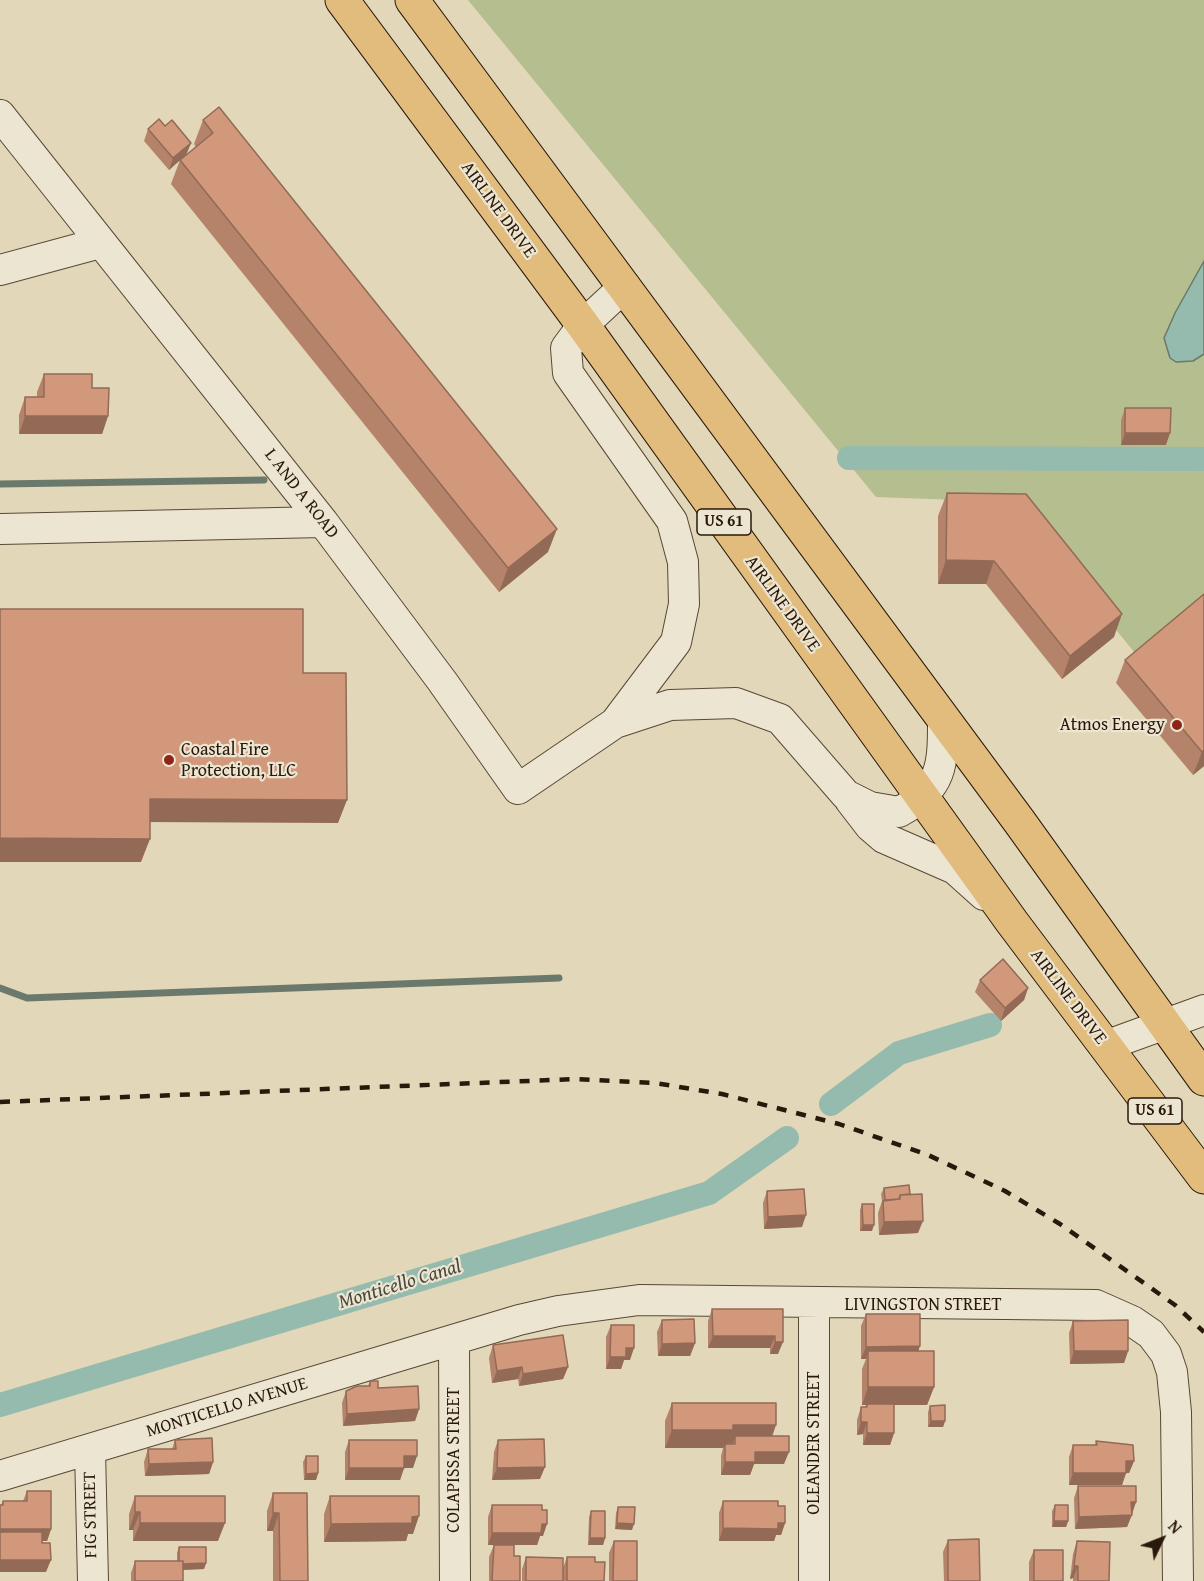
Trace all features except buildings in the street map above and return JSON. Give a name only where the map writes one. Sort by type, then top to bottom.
[{"type":"highway","name":"AIRLINE DRIVE","points":[[342,0],[583,325],[1012,922],[1204,1177]]},
{"type":"highway","points":[[412,0],[943,717],[1204,1079]]},
{"type":"street","name":"L AND A ROAD","points":[[0,115],[323,522],[442,681],[518,789],[615,723]]},
{"type":"street","points":[[0,270],[100,243]]},
{"type":"street","points":[[615,723],[676,642],[684,604],[683,562],[672,521],[568,373],[566,348],[583,325],[625,286]]},
{"type":"street","points":[[0,529],[323,522]]},
{"type":"street","points":[[615,723],[670,705],[736,703],[780,719],[870,826],[884,838],[955,869],[1012,922]]},
{"type":"street","points":[[846,795],[870,807],[899,813],[922,798],[932,787],[940,772],[943,753],[943,717]]},
{"type":"street","points":[[1105,1046],[1204,1010]]},
{"type":"street","name":"MONTICELLO AVENUE","points":[[0,1476],[519,1320],[592,1305],[639,1300],[688,1302]]},
{"type":"street","name":"LIVINGSTON STREET","points":[[688,1302],[1096,1305],[1132,1321],[1152,1334],[1166,1354],[1172,1372],[1176,1412],[1178,1581]]},
{"type":"street","name":"OLEANDER STREET","points":[[814,1304],[814,1581]]},
{"type":"street","name":"COLAPISSA STREET","points":[[454,1340],[455,1581]]},
{"type":"street","name":"FIG STREET","points":[[90,1450],[93,1581]]},
{"type":"green space","points":[[468,0],[1204,0],[1204,602],[1139,658],[1012,502],[876,497]]},
{"type":"water","points":[[1204,261],[1204,354],[1193,361],[1176,362],[1170,358],[1164,338]]},
{"type":"waterway","points":[[849,458],[1204,459]]},
{"type":"waterway","points":[[0,484],[264,480]]},
{"type":"waterway","points":[[0,988],[27,998],[559,978]]},
{"type":"waterway","points":[[831,1104],[899,1053],[990,1025]]},
{"type":"waterway","name":"Monticello Canal","points":[[0,1405],[709,1193],[787,1138]]},
{"type":"railway","points":[[0,1102],[577,1079],[655,1083],[722,1094],[839,1124],[928,1155],[1005,1191],[1060,1224],[1175,1305],[1204,1332]]},
{"type":"place","name":"Atmos Energy","points":[[1177,725]]},
{"type":"place","name":"Coastal Fire Protection, LLC","points":[[169,760]]}]
